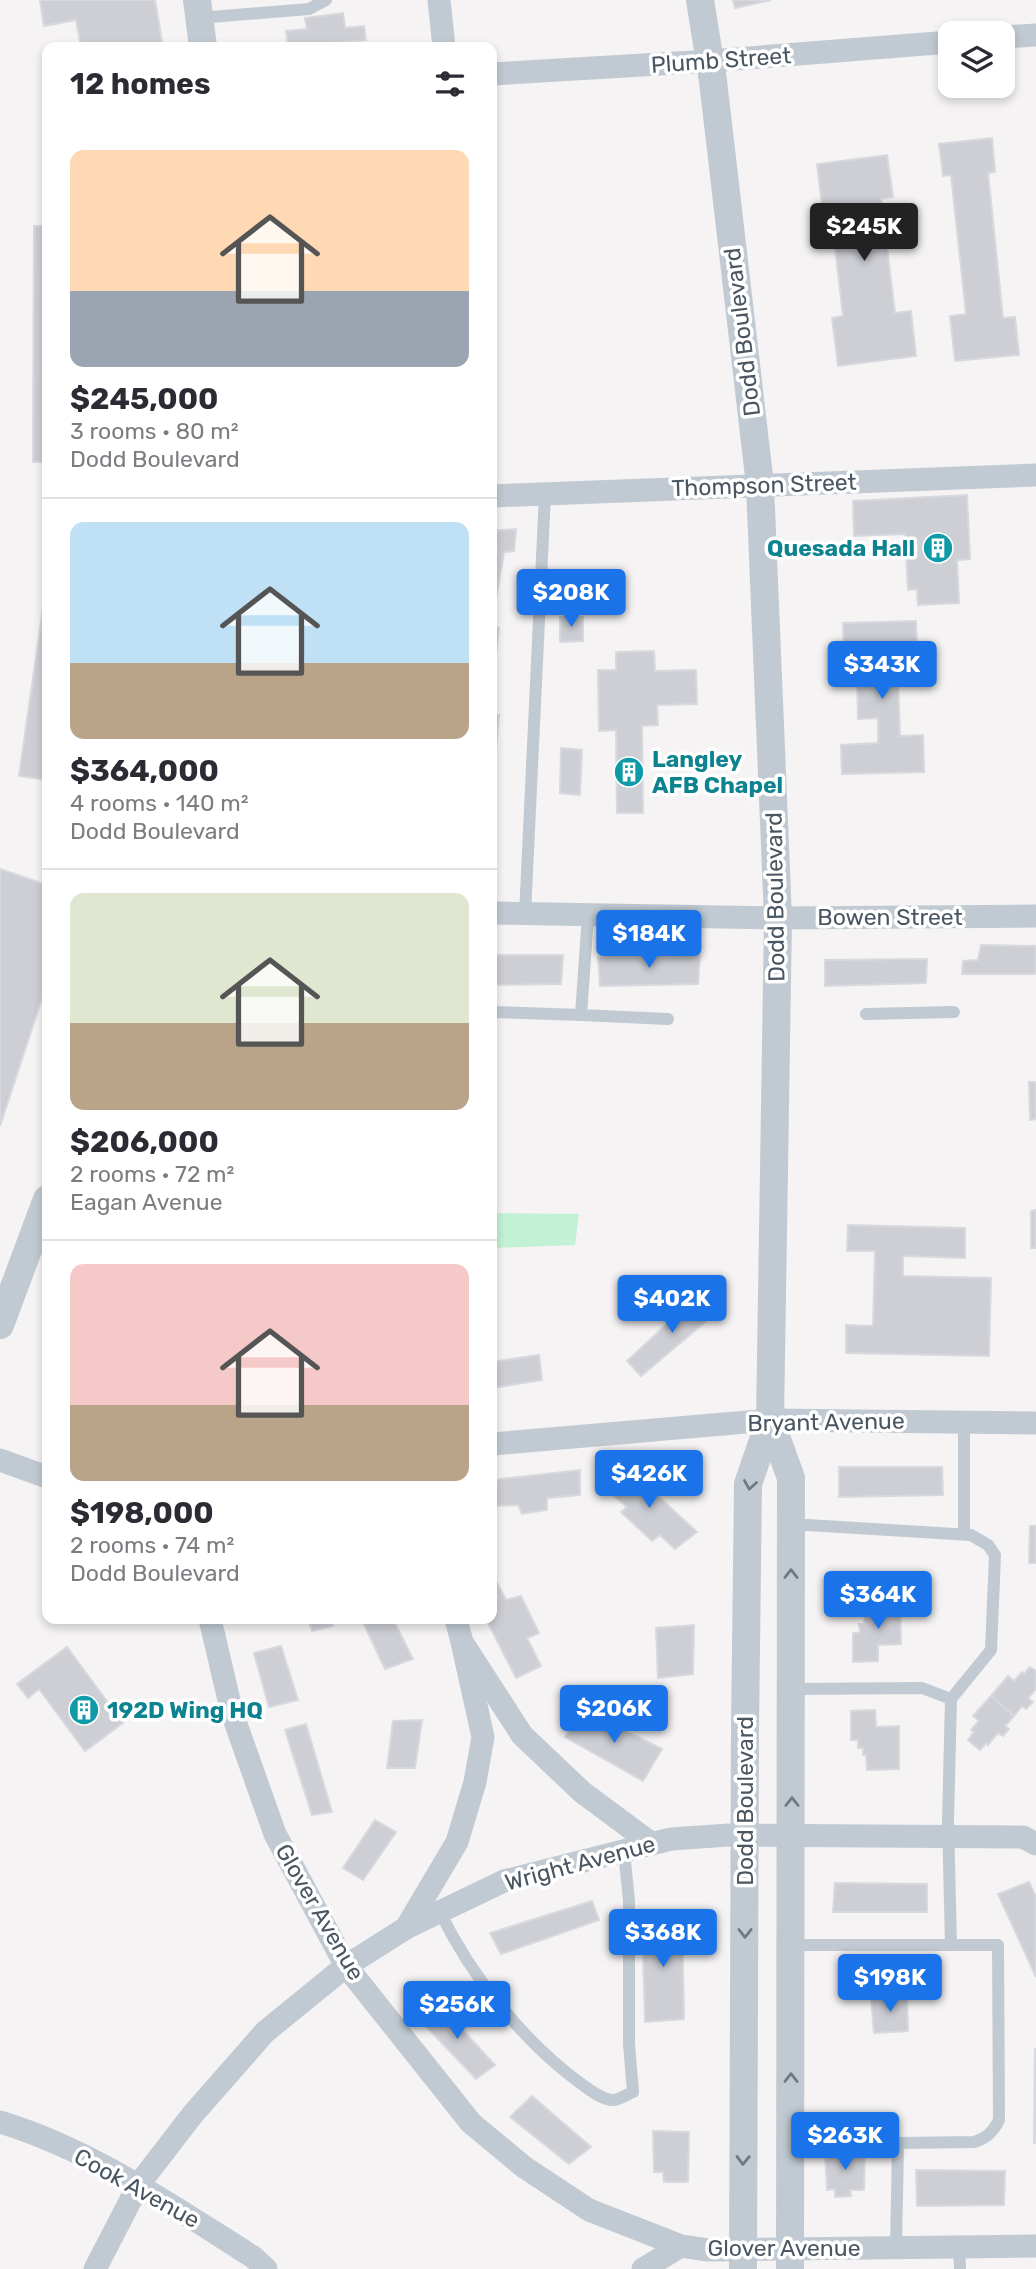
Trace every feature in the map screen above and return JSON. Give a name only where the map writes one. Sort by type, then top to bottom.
[{"type":"street","points":[[439,0],[443,42]]},
{"type":"street","name":"Dodd Boulevard","points":[[700,0],[710,61],[760,485],[778,918],[770,1420],[748,1484],[743,2259]]},
{"type":"street","points":[[198,9],[201,42]]},
{"type":"street","points":[[1015,36],[1036,35]]},
{"type":"street","name":"Plumb Street","points":[[497,75],[938,43]]},
{"type":"street","name":"Thompson Street","points":[[497,496],[1036,475]]},
{"type":"street","name":"Bowen Street","points":[[497,913],[778,918],[1036,916]]},
{"type":"street","points":[[0,1325],[42,1212]]},
{"type":"street","name":"Dodd Boulevard","points":[[770,1420],[791,1478],[790,2259]]},
{"type":"street","name":"Bryant Avenue","points":[[497,1444],[770,1420],[1036,1423]]},
{"type":"street","points":[[0,1460],[42,1476]]},
{"type":"street","name":"Glover Avenue","points":[[211,1624],[232,1713],[275,1834],[346,1966],[471,2123],[524,2166],[589,2210],[681,2246],[743,2259],[790,2259],[896,2248],[960,2258],[1036,2246]]},
{"type":"street","points":[[406,1928],[457,1842],[475,1782],[483,1737],[457,1624]]},
{"type":"street","points":[[462,1642],[522,1735],[582,1792],[652,1844]]},
{"type":"street","name":"Wright Avenue","points":[[95,2269],[139,2184],[193,2114],[265,2032],[346,1966],[406,1928],[504,1881],[671,1839],[745,1835],[1032,1837]]},
{"type":"street","name":"Cook Avenue","points":[[0,2122],[28,2130],[139,2184],[253,2257],[266,2269]]},
{"type":"street","points":[[643,2269],[681,2246]]},
{"type":"lane","points":[[198,9],[309,9],[326,0]]},
{"type":"lane","points":[[525,914],[545,494]]},
{"type":"lane","points":[[581,1015],[588,915]]},
{"type":"lane","points":[[497,1012],[668,1019]]},
{"type":"lane","points":[[866,1014],[954,1012]]},
{"type":"lane","points":[[964,1422],[964,1534]]},
{"type":"lane","points":[[791,1524],[964,1534],[988,1545],[995,1555],[991,1650],[951,1699],[948,1838],[951,1945]]},
{"type":"lane","points":[[792,1689],[922,1688],[951,1699]]},
{"type":"lane","points":[[440,1912],[481,1980],[504,2010],[555,2064],[599,2096],[614,2100],[634,2092],[629,2044],[629,1901],[624,1851]]},
{"type":"lane","points":[[791,1945],[998,1945],[999,2120],[993,2131],[974,2142],[898,2143],[896,2248]]},
{"type":"green space","points":[[497,1213],[579,1214],[575,1245],[497,1248]]},
{"type":"building","points":[[40,0],[155,0],[162,42],[80,42],[76,20],[44,26]]},
{"type":"building","points":[[733,0],[771,0],[735,8]]},
{"type":"building","points":[[343,13],[345,28],[364,26],[366,40],[287,42],[286,31],[307,29],[305,18]]},
{"type":"building","points":[[992,138],[995,172],[988,173],[1003,318],[1015,317],[1019,355],[955,361],[950,316],[966,314],[951,175],[943,176],[939,144]]},
{"type":"building","points":[[887,155],[893,197],[881,199],[895,313],[911,311],[916,356],[838,366],[832,318],[843,316],[830,204],[822,205],[817,164]]},
{"type":"building","points":[[34,226],[42,226],[42,462],[33,462]]},
{"type":"building","name":"Quesada Hall","points":[[967,495],[970,559],[957,560],[959,603],[918,605],[917,589],[908,590],[905,534],[854,536],[853,501]]},
{"type":"building","points":[[516,529],[514,551],[504,552],[497,593],[497,531]]},
{"type":"building","points":[[42,615],[42,779],[19,776]]},
{"type":"building","points":[[560,617],[583,617],[583,641],[560,642]]},
{"type":"building","points":[[916,621],[917,652],[897,653],[900,736],[923,735],[924,772],[842,774],[841,745],[878,743],[878,718],[858,719],[857,673],[875,672],[875,648],[844,650],[843,623]]},
{"type":"building","name":"Langley AFB Chapel","points":[[654,651],[655,671],[696,670],[697,704],[657,705],[658,725],[642,726],[643,813],[617,813],[616,730],[599,731],[598,670],[616,670],[616,652]]},
{"type":"building","points":[[561,748],[582,750],[580,795],[560,793]]},
{"type":"building","points":[[0,869],[42,883],[42,998],[0,1126]]},
{"type":"building","points":[[981,945],[1036,946],[1036,974],[962,974],[963,961],[978,960]]},
{"type":"building","points":[[497,955],[563,955],[561,984],[497,985]]},
{"type":"building","points":[[700,955],[698,984],[600,986],[598,957]]},
{"type":"building","points":[[927,959],[926,983],[825,986],[825,960]]},
{"type":"building","points":[[1029,1082],[1036,1082],[1036,1119],[1030,1120]]},
{"type":"building","points":[[1036,1210],[1036,1248],[1031,1248],[1031,1211]]},
{"type":"building","points":[[848,1225],[965,1228],[965,1258],[903,1256],[903,1276],[991,1278],[989,1356],[846,1353],[846,1325],[873,1326],[875,1251],[847,1251]]},
{"type":"building","points":[[698,1295],[717,1312],[641,1376],[627,1361]]},
{"type":"building","points":[[539,1355],[542,1380],[497,1387],[497,1361]]},
{"type":"building","points":[[626,1467],[697,1532],[675,1549],[660,1535],[652,1541],[621,1512],[627,1507],[603,1487]]},
{"type":"building","points":[[839,1467],[942,1467],[943,1495],[839,1497]]},
{"type":"building","points":[[580,1470],[580,1495],[547,1498],[547,1510],[522,1514],[518,1505],[497,1506],[497,1479]]},
{"type":"building","points":[[1030,1526],[1036,1526],[1036,1563],[1029,1563]]},
{"type":"building","points":[[497,1583],[506,1600],[521,1596],[539,1633],[527,1638],[541,1666],[516,1678],[489,1624],[497,1624]]},
{"type":"building","points":[[900,1601],[901,1644],[878,1645],[878,1661],[853,1662],[853,1633],[860,1633],[859,1624],[864,1624],[865,1617],[868,1617],[868,1602]]},
{"type":"building","points":[[310,1624],[332,1624],[333,1626],[312,1631]]},
{"type":"building","points":[[364,1624],[396,1624],[413,1659],[385,1669]]},
{"type":"building","points":[[694,1625],[693,1674],[658,1678],[656,1628]]},
{"type":"building","points":[[281,1646],[298,1700],[269,1707],[254,1653]]},
{"type":"building","name":"192D Wing HQ","points":[[67,1647],[123,1723],[85,1751],[39,1689],[28,1698],[17,1684]]},
{"type":"building","points":[[1030,1667],[1036,1671],[1036,1689],[1028,1698],[1033,1702],[1026,1709],[1022,1706],[1014,1716],[991,1696],[1008,1676],[1014,1681]]},
{"type":"building","points":[[991,1696],[1014,1716],[1005,1726],[1009,1729],[1003,1736],[998,1733],[980,1750],[968,1740],[974,1732],[971,1730],[979,1721],[973,1716]]},
{"type":"building","points":[[584,1710],[662,1749],[643,1781],[565,1737]]},
{"type":"building","points":[[875,1710],[876,1727],[899,1726],[899,1769],[867,1770],[863,1748],[858,1748],[858,1740],[851,1740],[851,1711]]},
{"type":"building","points":[[422,1720],[415,1768],[387,1768],[393,1721]]},
{"type":"building","points":[[306,1724],[332,1812],[312,1815],[285,1730]]},
{"type":"building","points":[[375,1820],[396,1832],[363,1880],[343,1868]]},
{"type":"building","points":[[1029,1882],[1036,1897],[1036,1977],[998,1894]]},
{"type":"building","points":[[835,1883],[927,1884],[927,1912],[833,1912]]},
{"type":"building","points":[[592,1901],[599,1920],[501,1954],[490,1933]]},
{"type":"building","points":[[682,1916],[684,2019],[645,2022],[642,1919]]},
{"type":"building","points":[[907,1995],[908,2031],[874,2033],[871,1997]]},
{"type":"building","points":[[437,2002],[495,2065],[476,2079],[419,2019]]},
{"type":"building","points":[[1035,2048],[1036,2143],[1034,2143]]},
{"type":"building","points":[[532,2096],[591,2147],[569,2164],[510,2117]]},
{"type":"building","points":[[653,2131],[689,2132],[688,2182],[664,2182],[663,2172],[654,2172]]},
{"type":"building","points":[[825,2151],[865,2152],[864,2190],[850,2190],[851,2196],[835,2197],[835,2189],[827,2190]]},
{"type":"building","points":[[916,2170],[1005,2171],[1004,2205],[917,2206]]},
{"type":"place","name":"Quesada Hall","points":[[938,548]]},
{"type":"place","name":"Langley AFB Chapel","points":[[629,772]]},
{"type":"place","name":"192D Wing HQ","points":[[84,1710]]}]
